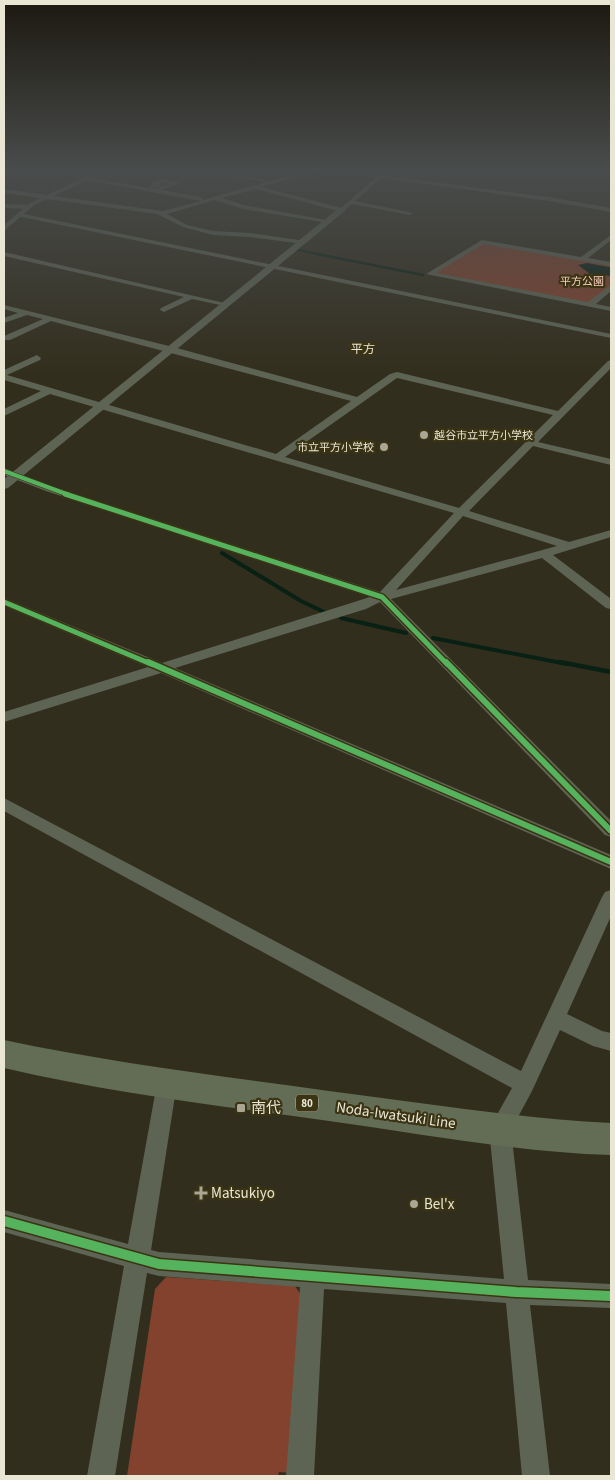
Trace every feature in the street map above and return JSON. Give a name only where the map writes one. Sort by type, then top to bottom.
[{"type":"main road","name":"Noda-Iwatsuki Line","points":[[4,1054],[70,1070],[500,1129],[611,1139]]},
{"type":"street","points":[[144,239],[220,257],[611,336]]},
{"type":"street","points":[[212,239],[212,245],[220,257]]},
{"type":"street","points":[[281,239],[303,242]]},
{"type":"street","points":[[4,485],[306,239]]},
{"type":"street","points":[[582,259],[608,239]]},
{"type":"street","points":[[611,264],[482,242],[430,274],[499,291],[611,309]]},
{"type":"street","points":[[4,254],[225,304]]},
{"type":"street","points":[[590,305],[611,287]]},
{"type":"street","points":[[164,310],[191,296]]},
{"type":"street","points":[[475,308],[482,303]]},
{"type":"street","points":[[4,307],[170,349],[358,400]]},
{"type":"street","points":[[4,321],[25,313]]},
{"type":"street","points":[[7,338],[50,319]]},
{"type":"street","points":[[4,373],[37,358]]},
{"type":"street","points":[[382,597],[461,512],[611,363]]},
{"type":"street","points":[[277,458],[358,400],[397,375],[559,414]]},
{"type":"street","points":[[4,377],[461,512],[568,546]]},
{"type":"street","points":[[4,413],[48,390]]},
{"type":"street","points":[[531,442],[611,462]]},
{"type":"street","points":[[4,471],[50,489],[382,597],[611,831]]},
{"type":"street","points":[[4,717],[361,606],[382,597],[544,554],[611,533]]},
{"type":"street","points":[[544,554],[611,606]]},
{"type":"street","points":[[4,602],[162,668],[611,862]]},
{"type":"street","points":[[4,804],[525,1084]]},
{"type":"street","points":[[536,1476],[500,1129],[525,1084],[611,897]]},
{"type":"street","points":[[555,1018],[600,1040],[611,1042]]},
{"type":"street","points":[[101,1476],[167,1083]]},
{"type":"street","points":[[4,1221],[138,1260],[159,1264],[516,1292],[611,1296]]},
{"type":"street","points":[[300,1476],[313,1277]]},
{"type":"green space","name":"平方公園","points":[[482,242],[611,264],[611,287],[590,305],[430,274]]},
{"type":"green space","points":[[166,1277],[295,1286],[302,1297],[293,1473],[279,1472],[278,1476],[127,1476],[155,1289]]},
{"type":"shaded area","points":[[587,263],[609,267],[611,269],[611,276],[590,274],[578,265]]},
{"type":"waterway","points":[[298,250],[323,255]]},
{"type":"waterway","points":[[317,254],[423,275]]},
{"type":"waterway","points":[[222,553],[301,601],[324,612]]},
{"type":"waterway","points":[[341,618],[406,633]]},
{"type":"waterway","points":[[433,638],[567,664]]},
{"type":"waterway","points":[[560,662],[611,672]]},
{"type":"cycle path","points":[[4,471],[50,489],[382,597],[611,831]]},
{"type":"cycle path","points":[[4,602],[162,668],[611,862]]},
{"type":"cycle path","points":[[4,1221],[159,1264],[516,1292],[611,1296]]},
{"type":"place","name":"越谷市立平方小学校","points":[[424,435]]},
{"type":"place","name":"市立平方小学校","points":[[384,447]]},
{"type":"place","name":"南代","points":[[241,1108]]},
{"type":"place","name":"Matsukiyo","points":[[201,1193]]},
{"type":"place","name":"Bel'x","points":[[414,1204]]},
{"type":"district","name":"平方","points":[[363,349]]}]
